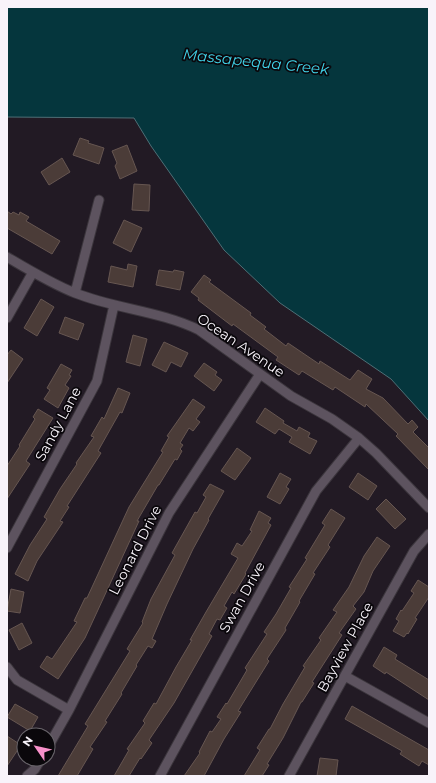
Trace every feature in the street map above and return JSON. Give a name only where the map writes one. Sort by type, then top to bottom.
[{"type":"street","points":[[75,293],[99,200]]},
{"type":"street","name":"Ocean Avenue","points":[[7,257],[75,293],[114,305],[183,322],[199,330],[291,396],[332,419],[359,438],[376,452],[429,508]]},
{"type":"street","points":[[7,318],[33,272]]},
{"type":"street","name":"Sandy Lane","points":[[7,548],[98,381],[114,305]]},
{"type":"street","name":"Leonard Drive","points":[[56,733],[169,513],[260,374]]},
{"type":"street","name":"Swan Drive","points":[[160,776],[316,491],[359,438]]},
{"type":"street","name":"Bayview Place","points":[[289,776],[414,551],[429,534]]},
{"type":"street","points":[[7,667],[17,680],[69,710]]},
{"type":"street","points":[[345,676],[429,723]]},
{"type":"street","points":[[27,776],[37,767]]},
{"type":"water","name":"Massapequa Creek","points":[[7,7],[429,7],[429,421],[391,379],[280,303],[224,250],[151,146],[134,118],[7,117]]},
{"type":"building","points":[[80,138],[89,141],[88,143],[104,148],[99,164],[73,155]]},
{"type":"building","points":[[127,145],[137,171],[120,179],[115,166],[117,163],[112,151]]},
{"type":"building","points":[[62,158],[70,172],[49,185],[41,172]]},
{"type":"building","points":[[134,184],[150,185],[149,211],[132,210]]},
{"type":"building","points":[[7,211],[11,214],[13,212],[19,215],[20,212],[29,217],[26,221],[60,241],[52,254],[7,228]]},
{"type":"building","points":[[124,220],[142,228],[131,252],[113,243]]},
{"type":"building","points":[[128,264],[137,266],[133,287],[108,282],[111,266],[127,270]]},
{"type":"building","points":[[159,270],[184,272],[180,290],[156,285]]},
{"type":"building","points":[[204,275],[211,280],[209,282],[251,313],[250,315],[266,327],[264,329],[286,346],[288,343],[319,364],[320,361],[350,380],[358,370],[372,379],[366,389],[383,398],[408,424],[412,420],[418,427],[413,432],[429,448],[429,470],[396,436],[398,434],[366,404],[365,407],[335,387],[333,390],[302,371],[299,375],[276,360],[278,357],[233,324],[232,326],[198,300],[199,298],[191,292]]},
{"type":"building","points":[[41,299],[54,307],[37,336],[24,328]]},
{"type":"building","points":[[65,317],[84,324],[78,340],[59,333]]},
{"type":"building","points":[[133,335],[147,339],[140,366],[126,362]]},
{"type":"building","points":[[164,342],[188,353],[181,367],[171,362],[166,372],[152,365]]},
{"type":"building","points":[[11,350],[23,359],[7,383],[7,355]]},
{"type":"building","points":[[204,363],[217,372],[215,375],[222,380],[214,391],[194,376]]},
{"type":"building","points":[[61,364],[72,370],[69,375],[71,376],[65,385],[69,388],[58,408],[44,399],[50,390],[47,388]]},
{"type":"building","points":[[118,388],[130,393],[122,413],[120,412],[98,451],[101,453],[67,506],[69,507],[60,521],[63,522],[37,561],[28,581],[15,574],[30,545],[47,519],[44,517],[60,489],[94,437],[91,436],[102,417],[104,419]]},
{"type":"building","points":[[193,399],[205,407],[196,419],[200,422],[193,431],[189,428],[180,443],[183,445],[180,449],[182,451],[158,485],[137,521],[139,521],[85,638],[58,679],[40,667],[47,656],[52,659],[77,622],[74,621],[85,598],[87,598],[129,507],[163,452],[161,451],[169,437],[167,436]]},
{"type":"building","points":[[265,408],[284,421],[283,423],[297,431],[299,427],[310,433],[308,437],[317,441],[310,454],[289,442],[292,437],[279,429],[275,434],[256,422]]},
{"type":"building","points":[[38,409],[53,418],[26,461],[30,464],[7,499],[7,466],[35,419],[33,417]]},
{"type":"building","points":[[237,448],[251,458],[235,480],[221,471]]},
{"type":"building","points":[[280,473],[291,479],[286,487],[289,489],[280,504],[267,497]]},
{"type":"building","points":[[358,473],[377,486],[368,500],[349,487]]},
{"type":"building","points":[[210,484],[224,491],[208,519],[209,520],[193,549],[167,604],[152,639],[156,641],[152,648],[148,646],[136,665],[137,666],[121,693],[122,694],[105,721],[107,722],[90,747],[93,749],[77,776],[58,776],[88,726],[85,724],[130,651],[127,649],[143,623],[142,622],[151,599],[175,555],[172,553],[195,512],[197,513],[206,497],[203,495]]},
{"type":"building","points":[[386,499],[406,519],[395,529],[376,509]]},
{"type":"building","points":[[331,509],[345,518],[328,545],[330,547],[313,573],[315,574],[285,628],[286,630],[267,659],[269,661],[238,711],[241,712],[224,739],[204,776],[184,776],[200,753],[199,752],[210,731],[212,732],[221,719],[217,717],[226,703],[227,704],[247,670],[245,668],[267,634],[264,632],[291,588],[289,587],[307,559],[305,558],[325,525],[322,523]]},
{"type":"building","points":[[259,511],[271,518],[268,523],[271,525],[245,573],[246,574],[234,594],[232,592],[224,606],[227,608],[220,620],[217,619],[209,634],[212,636],[174,703],[149,740],[152,743],[141,759],[140,758],[129,776],[114,776],[129,750],[127,749],[145,723],[143,721],[154,703],[156,704],[192,640],[190,640],[238,558],[231,554],[237,543],[242,546],[252,531],[250,530]]},
{"type":"building","points":[[377,537],[390,546],[373,571],[364,592],[353,606],[356,609],[339,633],[342,635],[312,682],[314,683],[301,702],[262,776],[244,776],[260,750],[257,748],[270,729],[305,667],[303,666],[321,640],[319,638],[337,612],[333,610],[349,587],[364,556]]},
{"type":"building","points":[[418,580],[429,587],[429,597],[415,618],[417,619],[408,634],[407,633],[404,637],[393,631],[399,621],[396,619],[414,593],[411,591]]},
{"type":"building","points":[[11,589],[24,592],[20,613],[7,611]]},
{"type":"building","points":[[22,623],[32,643],[19,650],[9,630]]},
{"type":"building","points":[[384,647],[397,655],[395,659],[429,680],[429,700],[386,672],[385,674],[373,666]]},
{"type":"building","points":[[15,704],[38,717],[32,727],[23,727],[7,717]]},
{"type":"building","points":[[352,706],[429,750],[429,765],[422,761],[419,766],[400,754],[402,751],[345,719]]},
{"type":"building","points":[[7,736],[16,742],[16,752],[7,766]]},
{"type":"building","points":[[320,758],[338,760],[336,776],[317,776]]}]
